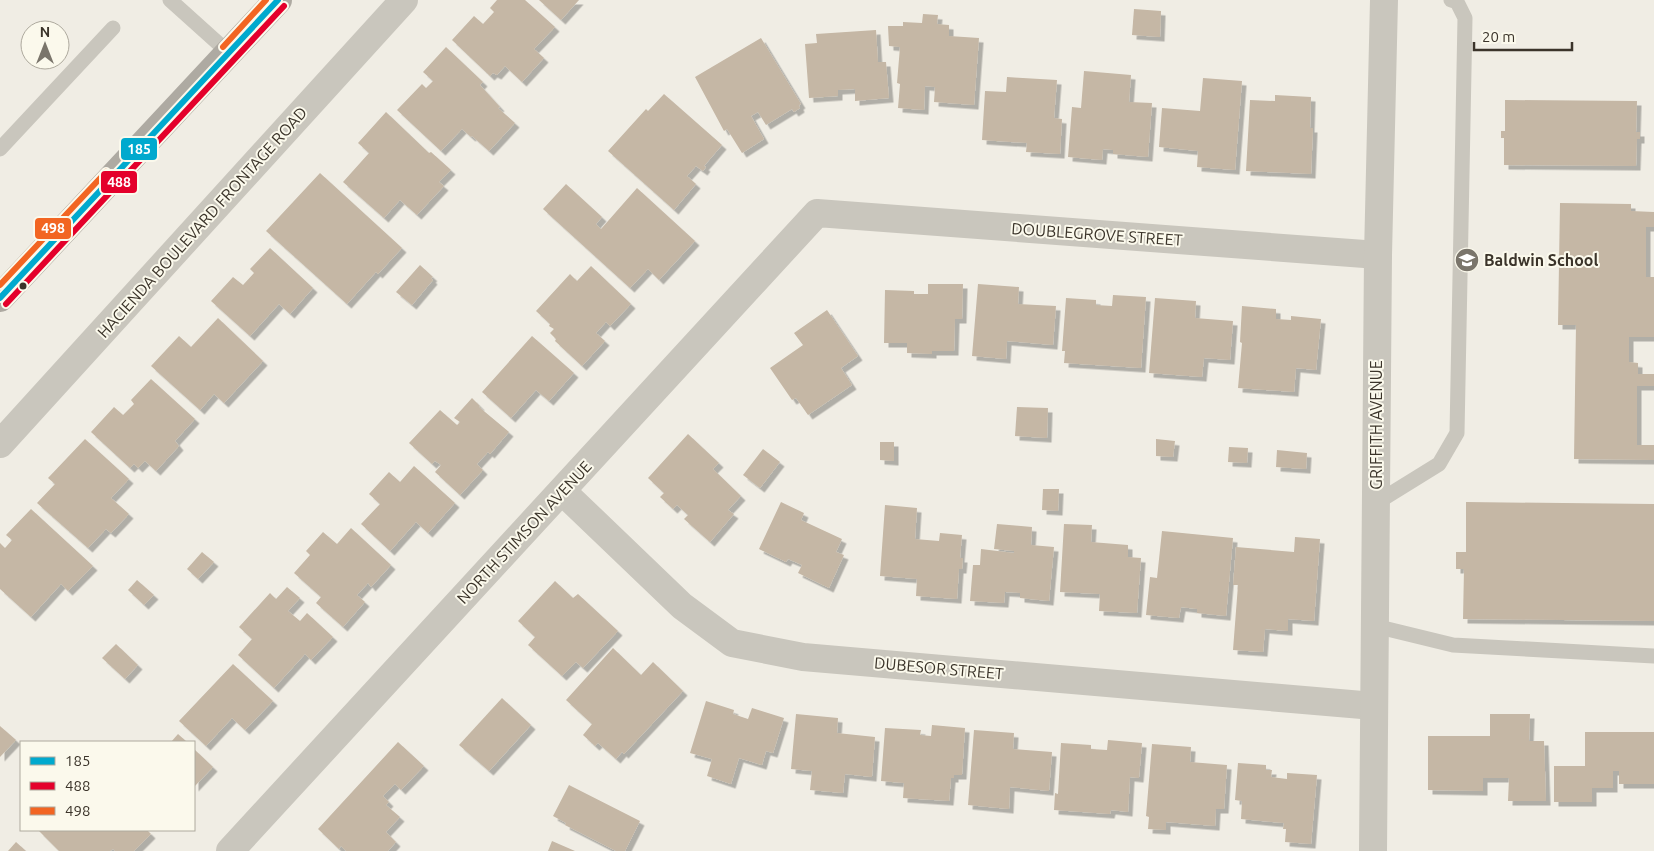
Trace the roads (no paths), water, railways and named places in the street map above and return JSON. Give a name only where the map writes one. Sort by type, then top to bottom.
[{"type":"main road","points":[[0,298],[278,0]]},
{"type":"street","name":"HACIENDA BOULEVARD FRONTAGE ROAD","points":[[0,444],[404,0]]},
{"type":"street","name":"GRIFFITH AVENUE","points":[[1373,851],[1378,254],[1384,0]]},
{"type":"street","name":"DOUBLEGROVE STREET","points":[[817,213],[1378,254]]},
{"type":"street","name":"NORTH STIMSON AVENUE","points":[[237,849],[817,213]]},
{"type":"street","name":"DUBESOR STREET","points":[[562,491],[682,606],[732,642],[803,656],[1374,706]]},
{"type":"lane","points":[[170,0],[229,53]]},
{"type":"lane","points":[[1376,503],[1439,464],[1457,433],[1465,18],[1456,2],[1451,0]]},
{"type":"lane","points":[[0,149],[113,28]]},
{"type":"lane","points":[[1375,626],[1453,645],[1654,656]]},
{"type":"place","name":"Baldwin School","points":[[1467,260]]}]
